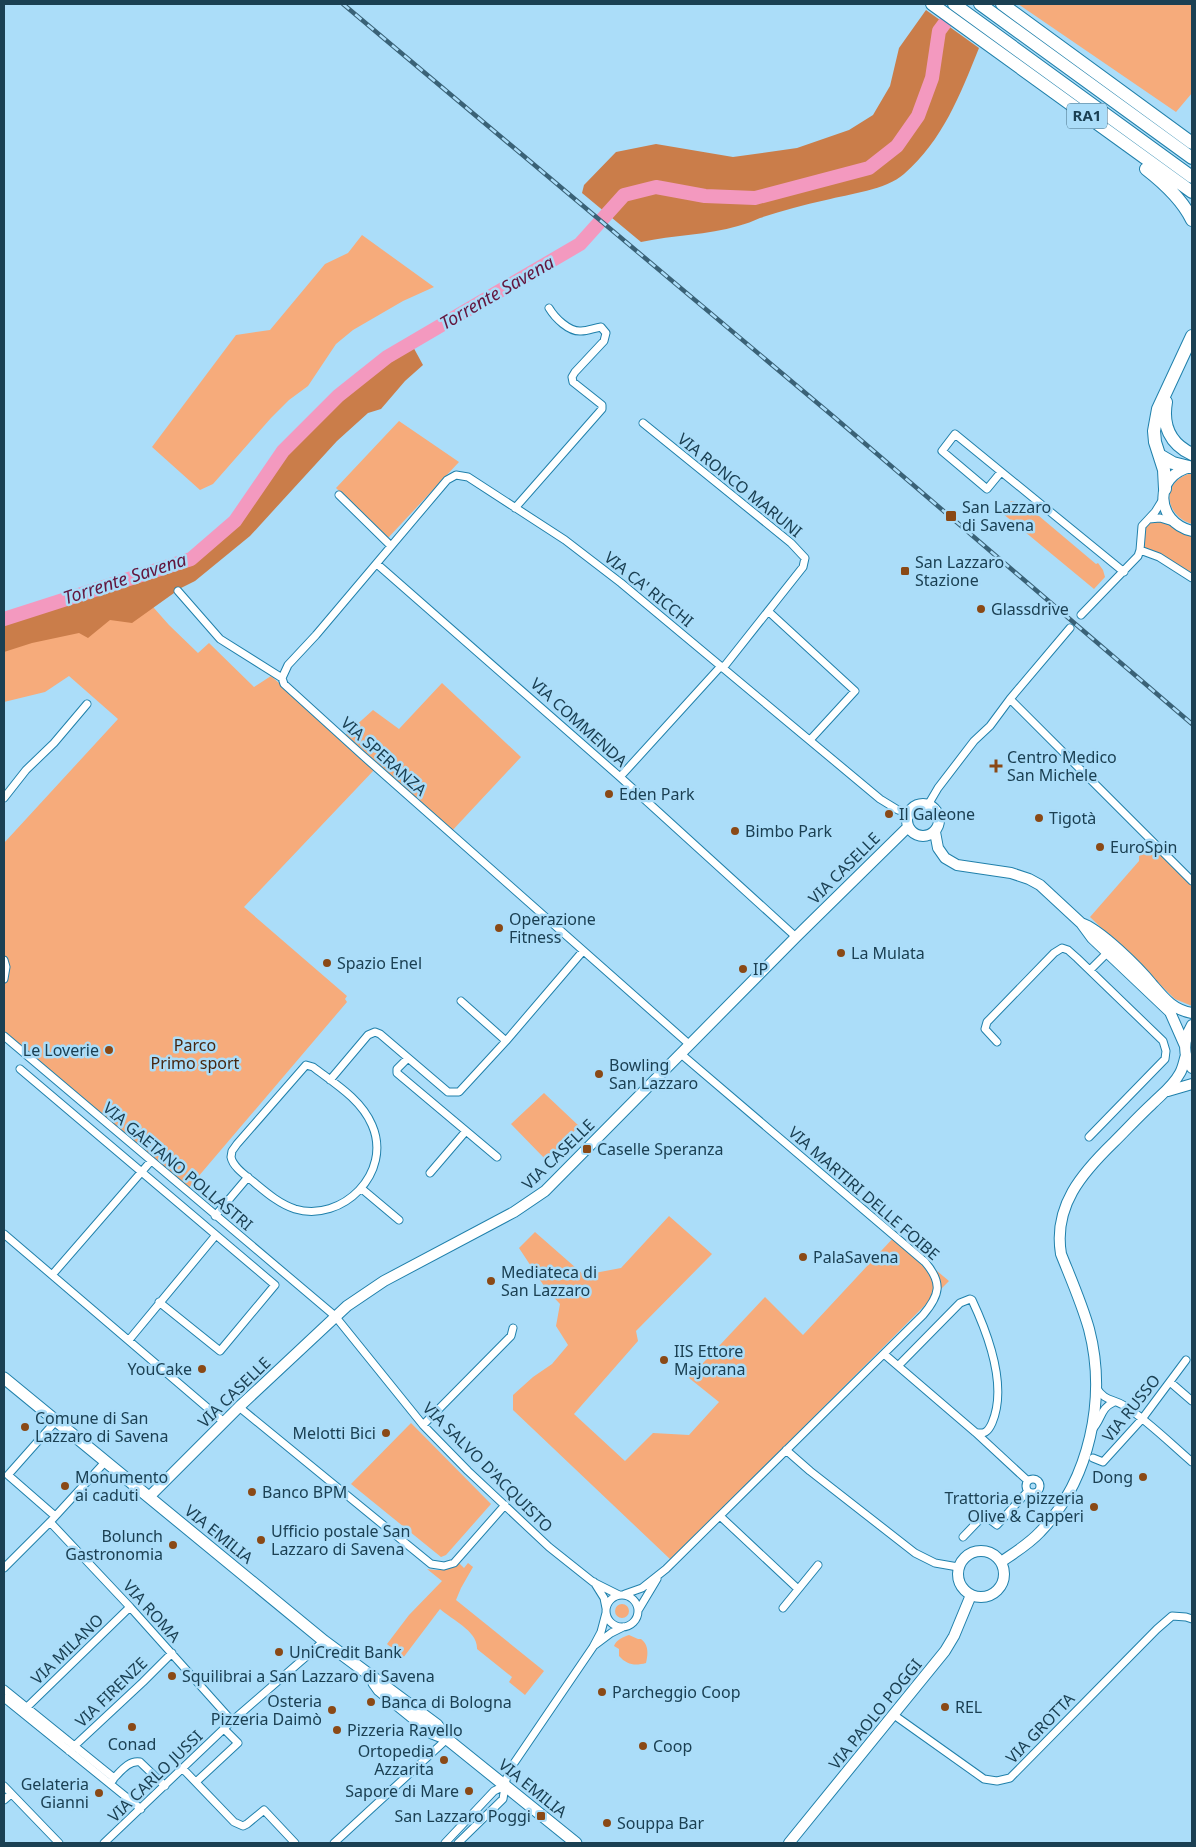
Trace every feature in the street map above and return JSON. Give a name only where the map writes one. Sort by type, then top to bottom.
[{"type":"highway","name":"RA1","points":[[932,4],[985,34],[1114,135],[1192,192]]},
{"type":"highway","points":[[954,4],[985,34],[1192,177]]},
{"type":"highway","points":[[980,4],[1000,8],[1192,158]]},
{"type":"highway","name":"RA1","points":[[1000,8],[1192,143]]},
{"type":"highway","points":[[1159,119],[1181,128],[1192,136]]},
{"type":"highway","points":[[1114,135],[1126,153],[1175,194],[1188,210],[1192,220]]},
{"type":"highway","points":[[1164,494],[1164,470],[1155,442],[1154,422],[1192,336]]},
{"type":"highway","points":[[1170,385],[1164,415],[1165,424],[1174,442],[1180,448],[1192,454]]},
{"type":"highway","points":[[1161,456],[1173,463],[1191,467]]},
{"type":"main road","name":"VIA EMILIA","points":[[4,1378],[55,1422],[324,1641],[437,1725],[446,1739],[506,1785],[576,1843]]},
{"type":"street","points":[[515,508],[602,409],[602,405],[573,382],[572,377],[604,341],[606,333],[601,327],[577,332],[556,318],[549,308]]},
{"type":"street","name":"VIA RONCO MARUNI","points":[[620,777],[722,667],[803,567],[805,558],[791,543],[643,423]]},
{"type":"street","points":[[1001,472],[987,489],[942,451],[955,434],[1124,572]]},
{"type":"street","points":[[1081,616],[1138,556],[1142,526],[1159,508],[1169,480],[1178,471],[1191,467]]},
{"type":"street","name":"VIA CA' RICCHI","points":[[391,546],[447,480],[459,475],[470,478],[594,561],[880,799],[898,810],[908,812]]},
{"type":"street","points":[[1164,494],[1166,512],[1174,523]]},
{"type":"street","points":[[282,678],[288,665],[391,546],[339,495]]},
{"type":"street","points":[[1149,519],[1160,518],[1192,531]]},
{"type":"street","points":[[1140,550],[1159,557],[1192,578]]},
{"type":"street","name":"VIA COMMENDA","points":[[377,564],[620,777],[796,937]]},
{"type":"street","name":"VIA SPERANZA","points":[[178,591],[220,639],[282,678],[290,691],[690,1045]]},
{"type":"street","points":[[768,612],[856,691],[810,740]]},
{"type":"street","points":[[928,805],[944,780],[974,741],[990,726],[1010,698],[1070,628]]},
{"type":"street","points":[[1010,698],[1192,881]]},
{"type":"street","points":[[4,798],[26,770],[54,743],[87,704]]},
{"type":"street","points":[[920,836],[930,835],[940,825],[940,819],[935,809],[928,805],[916,807],[908,812],[908,827],[914,834],[938,848],[945,858],[956,865],[998,870],[1035,882],[1048,891],[1081,923],[1092,938],[1107,953],[1170,1012],[1192,1068]]},
{"type":"street","name":"VIA CASELLE","points":[[149,1497],[335,1316],[368,1291],[500,1220],[538,1197],[908,827]]},
{"type":"street","points":[[935,832],[938,848]]},
{"type":"street","points":[[1081,923],[1090,926],[1108,941],[1152,984],[1168,1003],[1177,1009],[1192,1013]]},
{"type":"street","points":[[997,1042],[985,1029],[987,1022],[1060,948],[1068,950],[1163,1041],[1167,1055],[1089,1137]]},
{"type":"street","points":[[330,1080],[372,1032],[380,1034],[448,1092],[459,1092],[506,1041],[583,951]]},
{"type":"street","points":[[1090,970],[1107,953]]},
{"type":"street","points":[[4,960],[6,967],[4,979]]},
{"type":"street","points":[[461,1001],[506,1041]]},
{"type":"street","points":[[1001,1562],[1039,1533],[1061,1506],[1076,1479],[1092,1430],[1096,1366],[1090,1331],[1061,1254],[1059,1238],[1068,1202],[1088,1168],[1154,1102],[1168,1091],[1180,1073],[1186,1036],[1192,1025]]},
{"type":"street","name":"VIA GAETANO POLLASTRI","points":[[4,1036],[335,1316]]},
{"type":"street","name":"VIA MARTIRI DELLE FOIBE","points":[[459,1843],[503,1799],[510,1769],[593,1647],[605,1621],[606,1610],[611,1599],[642,1588],[659,1576],[932,1306],[938,1288],[933,1271],[917,1254],[681,1054]]},
{"type":"street","points":[[408,1058],[397,1072],[497,1157]]},
{"type":"street","points":[[309,1065],[330,1080],[359,1104],[374,1130],[376,1149],[372,1174],[362,1189],[337,1206],[322,1211],[302,1210],[280,1202],[233,1163],[231,1157],[234,1148],[303,1067],[309,1065]]},
{"type":"street","points":[[20,1069],[275,1285],[220,1351],[160,1302]]},
{"type":"street","points":[[1168,1091],[1192,1084]]},
{"type":"street","points":[[430,1173],[466,1131]]},
{"type":"street","points":[[52,1275],[151,1161]]},
{"type":"street","points":[[215,1216],[248,1176]]},
{"type":"street","points":[[362,1189],[399,1220]]},
{"type":"street","points":[[4,1234],[224,1422]]},
{"type":"street","points":[[129,1340],[216,1235]]},
{"type":"street","points":[[898,1366],[960,1303],[965,1300],[972,1300],[993,1355],[997,1376],[997,1398],[994,1418],[986,1433],[975,1432]]},
{"type":"street","name":"VIA SALVO D'ACQUISTO","points":[[335,1316],[423,1424],[468,1471],[549,1547],[594,1582]]},
{"type":"street","points":[[423,1424],[511,1336],[513,1328]]},
{"type":"street","points":[[884,1354],[975,1432],[1028,1481]]},
{"type":"street","name":"VIA RUSSO","points":[[1093,1458],[1104,1462],[1142,1419],[1186,1360]]},
{"type":"street","points":[[1170,1382],[1192,1401]]},
{"type":"street","points":[[1096,1387],[1101,1396],[1124,1405],[1192,1462]]},
{"type":"street","points":[[1092,1430],[1099,1423],[1102,1412],[1114,1402]]},
{"type":"street","points":[[239,1408],[430,1564],[444,1566],[456,1561],[505,1505]]},
{"type":"street","name":"VIA ROMA","points":[[55,1422],[8,1475],[53,1519],[232,1721]]},
{"type":"street","points":[[786,1450],[810,1471],[915,1552],[935,1563],[958,1567]]},
{"type":"street","points":[[4,1568],[53,1519],[105,1462]]},
{"type":"street","points":[[1028,1481],[1035,1480],[1039,1487],[1035,1492],[1028,1491]]},
{"type":"street","points":[[1028,1481],[1026,1486],[1028,1491]]},
{"type":"street","points":[[963,1537],[984,1515],[997,1526],[1028,1491]]},
{"type":"street","points":[[720,1516],[798,1589]]},
{"type":"street","points":[[974,1551],[990,1552],[1001,1562],[1004,1573],[1000,1588],[987,1596],[971,1595],[960,1584],[957,1573],[958,1567],[967,1555],[974,1551]]},
{"type":"street","points":[[784,1608],[818,1565]]},
{"type":"street","name":"VIA MARTIRI DELLE FOIBE","points":[[593,1647],[611,1633],[634,1622],[638,1616],[639,1609],[659,1576]]},
{"type":"street","points":[[594,1582],[635,1600],[639,1609]]},
{"type":"street","points":[[594,1582],[604,1598],[606,1610],[613,1624],[623,1627]]},
{"type":"street","name":"VIA PAOLO POGGI","points":[[789,1843],[945,1651],[959,1626],[971,1595]]},
{"type":"street","name":"VIA MILANO","points":[[24,1710],[130,1607]]},
{"type":"street","name":"VIA GROTTA","points":[[894,1715],[984,1778],[996,1781],[1010,1778],[1157,1628],[1172,1616],[1186,1617],[1192,1620]]},
{"type":"street","name":"VIA CARLO JUSSI","points":[[104,1843],[232,1721],[324,1641]]},
{"type":"street","name":"VIA FIRENZE","points":[[71,1749],[172,1653]]},
{"type":"street","points":[[4,1690],[24,1710],[141,1809]]},
{"type":"street","points":[[4,1698],[24,1710]]},
{"type":"street","name":"VIA CARLO JUSSI","points":[[196,1782],[238,1742],[224,1729]]},
{"type":"street","points":[[334,1843],[446,1739]]},
{"type":"street","points":[[71,1749],[114,1778]]},
{"type":"street","points":[[114,1787],[114,1778],[131,1763],[137,1761],[165,1786]]},
{"type":"street","points":[[183,1768],[219,1808],[240,1826],[247,1824],[264,1810],[295,1843]]},
{"type":"street","points":[[445,1843],[494,1791],[506,1785]]},
{"type":"street","points":[[4,1786],[59,1843]]},
{"type":"street","points":[[4,1800],[11,1794]]},
{"type":"green space","points":[[1018,4],[1192,4],[1192,93],[1176,112]]},
{"type":"green space","points":[[362,235],[434,287],[403,301],[353,330],[336,344],[308,386],[289,400],[271,418],[213,484],[200,490],[152,447],[236,335],[270,330],[325,264],[348,253]]},
{"type":"green space","points":[[399,421],[459,462],[388,538],[336,488]]},
{"type":"green space","points":[[1192,473],[1192,524],[1182,520],[1175,513],[1171,506],[1170,498],[1171,490],[1175,483],[1182,477]]},
{"type":"green space","points":[[1011,501],[1018,503],[1039,516],[1096,564],[1098,563],[1105,577],[1094,589],[1002,513]]},
{"type":"green space","points":[[1154,518],[1192,531],[1192,578],[1140,550],[1140,531]]},
{"type":"green space","name":"Parco Primo sport","points":[[146,599],[198,653],[209,643],[254,687],[271,676],[342,738],[373,710],[399,729],[442,683],[521,757],[450,833],[375,769],[244,907],[347,996],[345,999],[347,1002],[186,1191],[4,1036],[4,843],[118,719],[69,676],[45,692],[4,702],[4,642]]},
{"type":"green space","points":[[1154,843],[1192,883],[1192,1006],[1175,999],[1090,917],[1139,861],[1139,856]]},
{"type":"green space","points":[[544,1093],[579,1126],[546,1160],[511,1124]]},
{"type":"green space","points":[[669,1216],[712,1254],[636,1331],[638,1341],[574,1414],[625,1461],[653,1433],[689,1435],[719,1402],[689,1378],[765,1297],[803,1335],[895,1236],[949,1281],[671,1560],[513,1410],[513,1395],[533,1377],[552,1364],[568,1345],[556,1326],[560,1304],[546,1289],[519,1248],[535,1232],[584,1275],[621,1268]]},
{"type":"green space","points":[[411,1423],[491,1504],[446,1555],[441,1557],[351,1484]]},
{"type":"green space","points":[[459,1563],[464,1568],[468,1563],[473,1567],[456,1600],[544,1671],[525,1695],[509,1682],[512,1677],[477,1649],[476,1643],[469,1631],[440,1609],[403,1658],[387,1644],[409,1615],[442,1581],[427,1569],[444,1570]]},
{"type":"green space","points":[[619,1604],[625,1604],[629,1611],[625,1618],[619,1618],[615,1614],[615,1608]]},
{"type":"green space","points":[[629,1635],[641,1639],[647,1647],[646,1663],[631,1664],[619,1656],[619,1649],[614,1646],[620,1639]]},
{"type":"shaded area","points":[[926,10],[979,48],[957,100],[930,147],[904,174],[887,184],[867,191],[792,208],[727,229],[641,242],[582,193],[584,185],[616,152],[656,144],[733,157],[797,148],[849,130],[873,115],[890,86],[899,48]]},
{"type":"shaded area","points":[[411,343],[423,365],[405,381],[381,409],[368,413],[337,441],[250,536],[195,581],[181,588],[132,623],[110,620],[88,638],[79,633],[32,643],[4,652],[4,619],[191,559],[235,521],[283,451],[338,396],[387,357]]},
{"type":"waterway","name":"Torrente Savena","points":[[4,619],[191,559],[235,521],[283,451],[338,396],[387,357],[580,244],[624,195],[656,187],[705,196],[755,198],[869,168],[897,146],[918,116],[932,78],[939,31],[959,4]]},
{"type":"railway","points":[[343,4],[834,417],[1192,724]]},
{"type":"place","name":"San Lazzaro di Savena","points":[[951,516]]},
{"type":"place","name":"San Lazzaro Stazione","points":[[905,571]]},
{"type":"place","name":"Glassdrive","points":[[981,609]]},
{"type":"place","name":"Centro Medico San Michele","points":[[996,766]]},
{"type":"place","name":"Eden Park","points":[[609,794]]},
{"type":"place","name":"Il Galeone","points":[[889,814]]},
{"type":"place","name":"Tigotà","points":[[1039,818]]},
{"type":"place","name":"Bimbo Park","points":[[735,831]]},
{"type":"place","name":"EuroSpin","points":[[1100,847]]},
{"type":"place","name":"Operazione Fitness","points":[[499,928]]},
{"type":"place","name":"La Mulata","points":[[841,953]]},
{"type":"place","name":"Spazio Enel","points":[[327,963]]},
{"type":"place","name":"IP","points":[[743,969]]},
{"type":"place","name":"Le Loverie","points":[[109,1050]]},
{"type":"place","name":"Bowling San Lazzaro","points":[[599,1074]]},
{"type":"place","name":"Caselle Speranza","points":[[587,1149]]},
{"type":"place","name":"PalaSavena","points":[[803,1257]]},
{"type":"place","name":"Mediateca di San Lazzaro","points":[[491,1281]]},
{"type":"place","name":"IIS Ettore Majorana","points":[[664,1360]]},
{"type":"place","name":"YouCake","points":[[202,1369]]},
{"type":"place","name":"Comune di San Lazzaro di Savena","points":[[25,1427]]},
{"type":"place","name":"Melotti Bici","points":[[386,1433]]},
{"type":"place","name":"Dong","points":[[1143,1477]]},
{"type":"place","name":"Monumento ai caduti","points":[[65,1486]]},
{"type":"place","name":"Banco BPM","points":[[252,1492]]},
{"type":"place","name":"Trattoria e pizzeria Olive & Capperi","points":[[1094,1507]]},
{"type":"place","name":"Ufficio postale San Lazzaro di Savena","points":[[261,1540]]},
{"type":"place","name":"Bolunch Gastronomia","points":[[173,1545]]},
{"type":"place","name":"UniCredit Bank","points":[[279,1652]]},
{"type":"place","name":"Squilibrai a San Lazzaro di Savena","points":[[172,1676]]},
{"type":"place","name":"Parcheggio Coop","points":[[602,1692]]},
{"type":"place","name":"Banca di Bologna","points":[[371,1702]]},
{"type":"place","name":"REL","points":[[945,1707]]},
{"type":"place","name":"Osteria Pizzeria Daimò","points":[[332,1710]]},
{"type":"place","name":"Conad","points":[[132,1727]]},
{"type":"place","name":"Pizzeria Ravello","points":[[337,1730]]},
{"type":"place","name":"Coop","points":[[643,1746]]},
{"type":"place","name":"Ortopedia Azzarita","points":[[444,1760]]},
{"type":"place","name":"Sapore di Mare","points":[[469,1791]]},
{"type":"place","name":"Gelateria Gianni","points":[[99,1793]]},
{"type":"place","name":"San Lazzaro Poggi","points":[[541,1816]]},
{"type":"place","name":"Souppa Bar","points":[[607,1823]]}]
